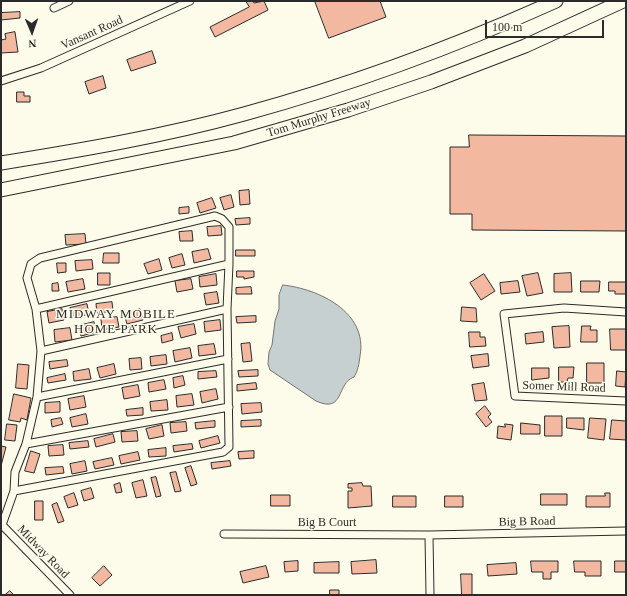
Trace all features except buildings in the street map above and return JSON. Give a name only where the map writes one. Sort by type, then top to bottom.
[{"type":"highway","points":[[1,163],[148,137],[244,114],[399,64],[474,36],[556,1]]},
{"type":"highway","name":"Tom Murphy Freeway","points":[[1,190],[184,154],[280,130],[431,82],[525,46],[589,18],[623,1]]},
{"type":"highway","points":[[589,18],[626,6]]},
{"type":"street","points":[[54,8],[69,1]]},
{"type":"street","name":"Vansant Road","points":[[1,80],[40,68],[190,1]]},
{"type":"street","points":[[1,524],[14,491],[16,472],[26,444],[37,397],[41,351],[36,309],[27,278],[31,264],[40,258],[189,222],[215,216],[222,219],[229,227],[227,309],[229,447],[223,452],[14,491]]},
{"type":"street","points":[[36,309],[229,264]]},
{"type":"street","name":"Somer Mill Road","points":[[626,312],[564,308],[504,314],[515,396],[626,401]]},
{"type":"street","points":[[41,351],[227,309]]},
{"type":"street","points":[[37,397],[228,359]]},
{"type":"street","points":[[26,444],[229,408]]},
{"type":"street","name":"Midway Road","points":[[1,524],[70,595]]},
{"type":"street","name":"Big B Road","points":[[429,535],[626,531]]},
{"type":"street","name":"Big B Court","points":[[224,534],[429,535]]},
{"type":"street","points":[[429,535],[430,595]]},
{"type":"shaded area","points":[[283,285],[297,287],[325,298],[349,315],[356,327],[360,340],[359,365],[354,377],[348,380],[336,401],[332,404],[325,404],[316,401],[270,370],[268,364],[269,352],[272,345],[275,321],[279,309],[279,295]]},
{"type":"district","name":"MIDWAY MOBILE HOME PARK","points":[[116,322]]}]
